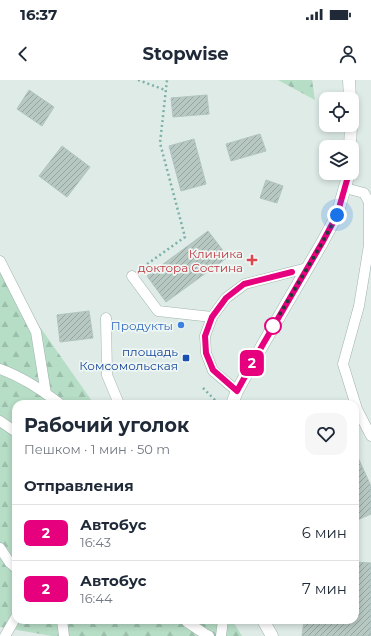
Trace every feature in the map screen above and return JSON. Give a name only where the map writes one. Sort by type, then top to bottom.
[{"type":"main road","points":[[349,80],[350,92]]},
{"type":"main road","points":[[234,400],[262,346],[337,215],[347,180]]},
{"type":"main road","points":[[264,624],[272,636]]},
{"type":"lane","points":[[345,188],[364,193],[369,202],[369,246],[359,306],[343,364],[354,400]]},
{"type":"lane","points":[[0,261],[36,332],[46,394]]},
{"type":"lane","points":[[237,391],[213,370],[206,353],[205,336],[212,317],[226,298],[244,284],[307,268]]},
{"type":"lane","points":[[132,276],[158,311],[212,317]]},
{"type":"lane","points":[[106,318],[107,375],[117,400]]},
{"type":"lane","points":[[0,369],[13,374],[54,400]]},
{"type":"lane","points":[[359,413],[371,436]]},
{"type":"lane","points":[[0,421],[12,429]]},
{"type":"lane","points":[[0,548],[12,565]]},
{"type":"lane","points":[[5,636],[12,624]]},
{"type":"lane","points":[[62,624],[64,636]]},
{"type":"lane","points":[[190,624],[209,636]]},
{"type":"lane","points":[[221,636],[222,624]]},
{"type":"path","points":[[138,80],[166,90]]},
{"type":"path","points":[[132,276],[185,237],[160,143],[167,80]]},
{"type":"path","points":[[203,388],[215,400]]},
{"type":"green space","points":[[278,80],[312,80],[315,100]]},
{"type":"green space","points":[[0,270],[91,400],[12,400],[12,624],[234,624],[242,636],[52,636],[0,627]]},
{"type":"building","points":[[29,90],[54,107],[42,126],[17,109]]},
{"type":"building","points":[[207,95],[209,114],[173,117],[171,98]]},
{"type":"building","points":[[260,134],[266,151],[231,161],[226,144]]},
{"type":"building","points":[[194,139],[206,184],[181,191],[169,146]]},
{"type":"building","points":[[62,146],[90,167],[67,197],[39,176]]},
{"type":"building","points":[[266,180],[283,186],[277,203],[260,198]]},
{"type":"building","points":[[208,231],[228,257],[166,302],[147,276]]},
{"type":"building","points":[[89,311],[93,338],[60,342],[57,315]]},
{"type":"building","points":[[359,460],[371,486],[371,514],[359,519]]},
{"type":"building","points":[[359,562],[371,563],[371,636],[302,636],[304,624],[359,624]]},
{"type":"bus line","name":"2","points":[[292,272],[244,284],[226,298],[212,317],[205,336],[206,353],[213,370],[237,391],[337,215],[347,180]]},
{"type":"place","name":"Клиника доктора Состина","points":[[252,260]]},
{"type":"place","name":"Продукты","points":[[181,325]]},
{"type":"place","name":"площадь Комсомольская","points":[[186,358]]},
{"type":"route","points":[[273,326],[337,215]]}]
